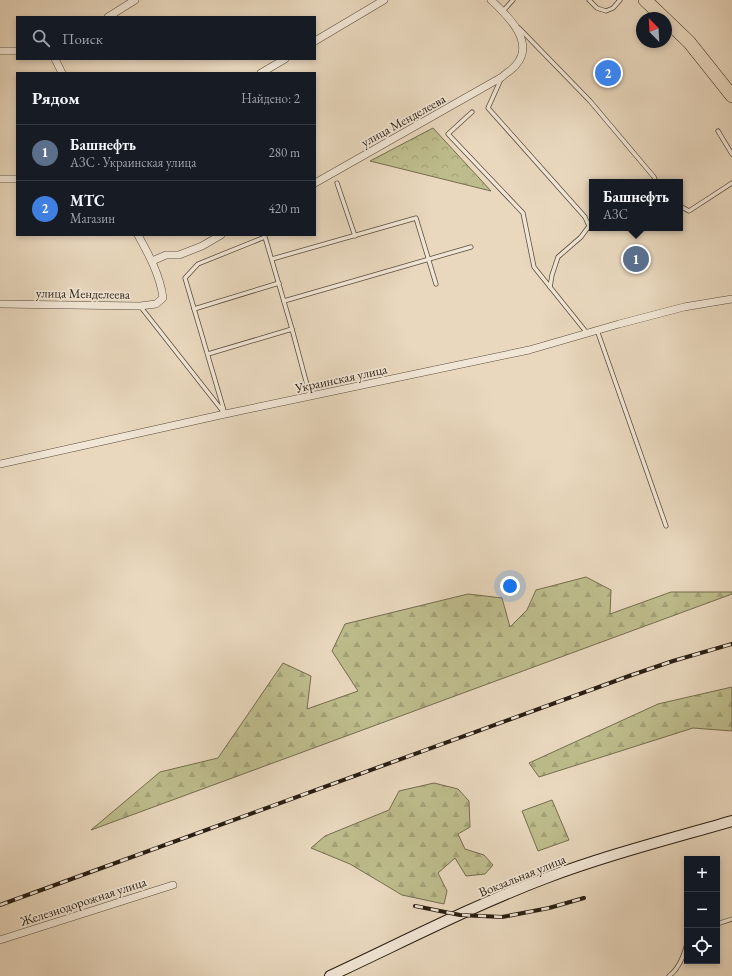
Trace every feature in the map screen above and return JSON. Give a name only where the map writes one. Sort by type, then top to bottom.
[{"type":"highway","points":[[645,0],[658,12]]},
{"type":"highway","points":[[672,26],[689,42],[732,96]]},
{"type":"street","points":[[110,16],[135,0]]},
{"type":"street","points":[[316,40],[384,0]]},
{"type":"street","name":"улица Менделеева","points":[[316,182],[502,77],[516,65],[523,54],[522,41],[512,21],[491,0]]},
{"type":"street","points":[[0,51],[16,51]]},
{"type":"street","points":[[56,60],[62,72]]},
{"type":"street","points":[[263,72],[282,60]]},
{"type":"street","points":[[0,179],[16,179]]},
{"type":"street","points":[[139,236],[152,261],[166,255],[179,255],[202,246],[219,236]]},
{"type":"street","name":"улица Менделеева","points":[[0,304],[140,306],[156,304],[163,298],[161,284],[152,261]]},
{"type":"street","name":"Украинская улица","points":[[0,464],[225,414],[528,350],[684,307],[732,299]]},
{"type":"street","name":"Вокзальная улица","points":[[330,976],[460,915],[546,878],[608,856],[732,821]]},
{"type":"street","name":"Железнодорожная улица","points":[[0,940],[173,885]]},
{"type":"lane","points":[[503,11],[513,0]]},
{"type":"lane","points":[[589,0],[597,8],[606,11],[613,8],[620,0]]},
{"type":"lane","points":[[512,21],[590,101],[655,179]]},
{"type":"lane","points":[[502,77],[488,108],[585,217],[589,226],[581,237],[558,257],[550,287]]},
{"type":"lane","points":[[472,112],[448,134],[523,213],[534,267],[587,333]]},
{"type":"lane","points":[[718,131],[732,154]]},
{"type":"lane","points":[[337,183],[355,236]]},
{"type":"lane","points":[[683,208],[689,211],[732,183]]},
{"type":"lane","points":[[272,259],[416,218],[436,284]]},
{"type":"lane","points":[[225,414],[185,278],[198,264],[265,237],[310,396]]},
{"type":"lane","points":[[284,301],[471,246]]},
{"type":"lane","points":[[194,309],[279,283]]},
{"type":"lane","points":[[140,306],[225,414]]},
{"type":"lane","points":[[208,354],[292,328]]},
{"type":"lane","points":[[597,330],[666,526]]},
{"type":"lane","points":[[720,923],[732,919]]},
{"type":"lane","points":[[669,976],[673,973],[684,954]]},
{"type":"green space","points":[[433,128],[491,191],[370,161]]},
{"type":"green space","points":[[586,577],[611,590],[610,614],[671,592],[732,592],[732,594],[91,830],[160,772],[218,758],[283,663],[311,676],[307,709],[358,691],[332,651],[345,624],[468,594],[502,598],[510,627],[527,610],[536,590]]},
{"type":"green space","points":[[732,687],[732,731],[693,728],[539,777],[529,763],[658,704]]},
{"type":"green space","points":[[434,783],[458,789],[469,801],[470,827],[458,834],[465,849],[484,855],[493,865],[485,874],[466,876],[455,858],[438,873],[447,891],[444,904],[402,895],[350,864],[311,848],[325,836],[389,810],[399,791]]},
{"type":"green space","points":[[552,800],[569,840],[538,851],[522,811]]},
{"type":"railway","points":[[0,905],[629,676],[673,661],[732,644]]},
{"type":"railway","points":[[415,906],[460,915],[502,917],[549,908],[584,898]]},
{"type":"place","name":"МТС","points":[[608,73]]},
{"type":"place","name":"Башнефть","points":[[636,259]]}]
